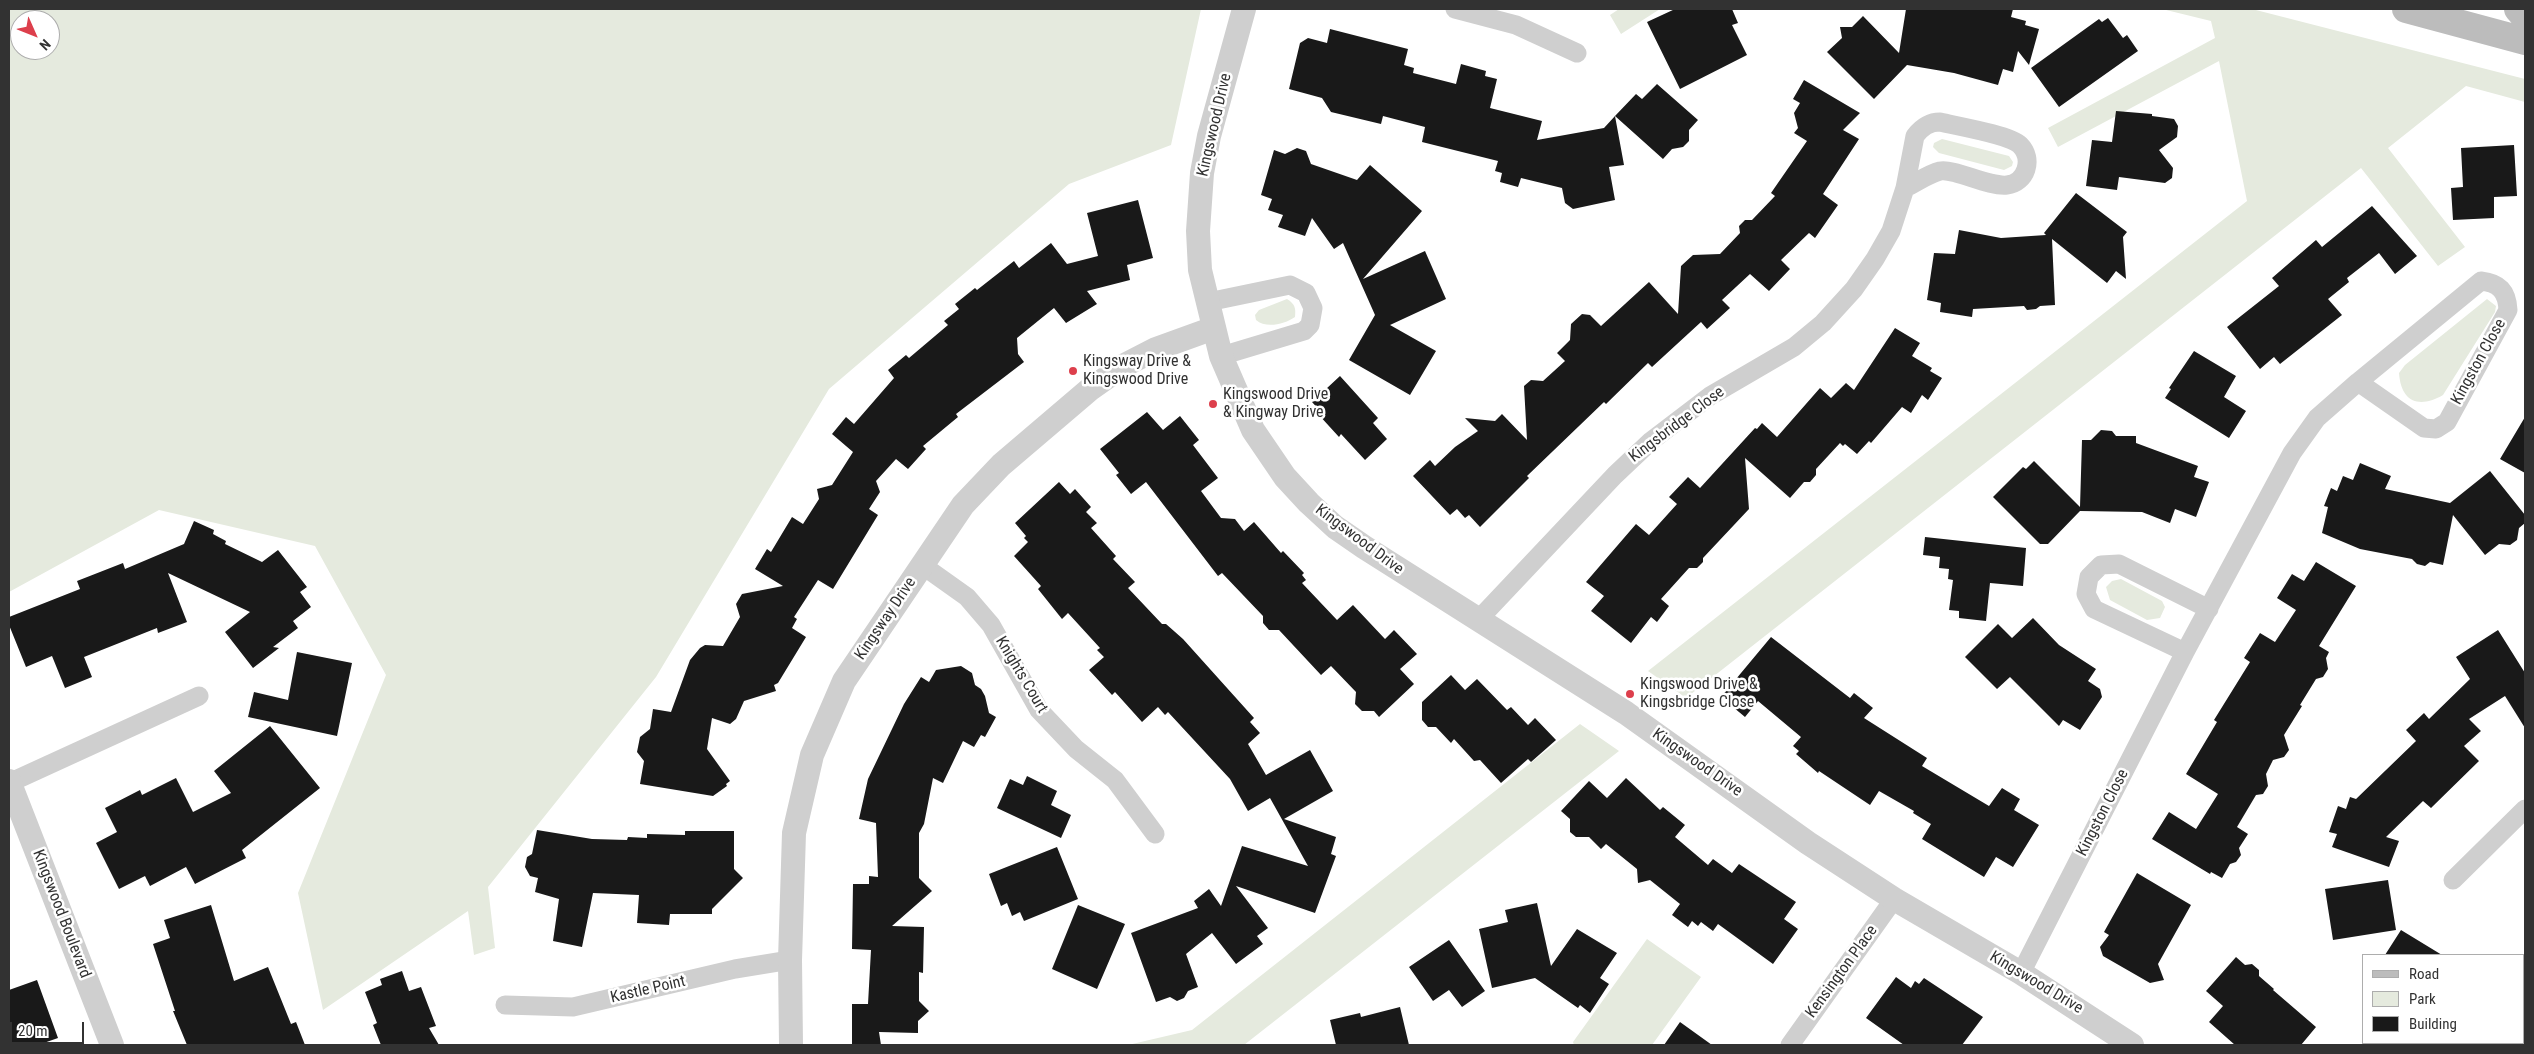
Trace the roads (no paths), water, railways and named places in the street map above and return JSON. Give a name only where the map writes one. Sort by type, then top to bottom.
[{"type":"main road","points":[[2406,9],[2462,16],[2525,41]]},
{"type":"main road","points":[[2518,9],[2525,17]]},
{"type":"street","name":"Kingswood Drive","points":[[1244,9],[1209,136],[1202,173],[1198,231],[1200,270],[1221,356],[1253,430],[1285,477],[1335,527],[1364,547],[1626,714],[1808,843],[1894,899],[2021,974],[2132,1045]]},
{"type":"street","points":[[1455,9],[1516,25],[1577,53]]},
{"type":"street","name":"Kingsbridge Close","points":[[1478,619],[1615,475],[1651,441],[1710,396],[1794,347],[1823,322],[1854,289],[1892,231],[1905,188],[1915,136],[1920,130],[1933,122],[2011,140],[2025,150],[2028,158],[2024,174],[2013,184],[1997,184],[1941,171],[1905,188]]},
{"type":"street","name":"Kingston Close","points":[[2021,974],[2185,652],[2292,453],[2317,418],[2358,382],[2481,281],[2492,282],[2502,288],[2508,298],[2508,310],[2447,422],[2436,429],[2424,428],[2358,382]]},
{"type":"street","points":[[1208,302],[1290,286],[1306,293],[1313,308],[1310,325],[1304,331],[1221,356]]},
{"type":"street","name":"Kingsway Drive","points":[[790,1045],[790,960],[794,833],[812,754],[844,681],[969,499],[1002,465],[1089,390],[1123,366],[1156,349],[1214,328]]},
{"type":"street","points":[[2185,652],[2094,609],[2086,594],[2089,576],[2101,565],[2119,564],[2209,609]]},
{"type":"street","name":"Knights Court","points":[[922,565],[967,597],[991,625],[1039,710],[1076,749],[1115,780],[1155,834]]},
{"type":"street","name":"Kingswood Boulevard","points":[[112,1045],[9,782],[199,696]]},
{"type":"street","points":[[2453,880],[2525,809]]},
{"type":"street","name":"Kensington Place","points":[[1790,1045],[1894,899]]},
{"type":"street","name":"Kastle Point","points":[[505,1005],[573,1007],[735,969],[790,960]]},
{"type":"place","name":"Kingsway Drive & Kingswood Drive","points":[[1073,371]]},
{"type":"place","name":"Kingswood Drive & Kingway Drive","points":[[1213,404]]},
{"type":"place","name":"Kingswood Drive & Kingsbridge Close","points":[[1630,694]]}]
